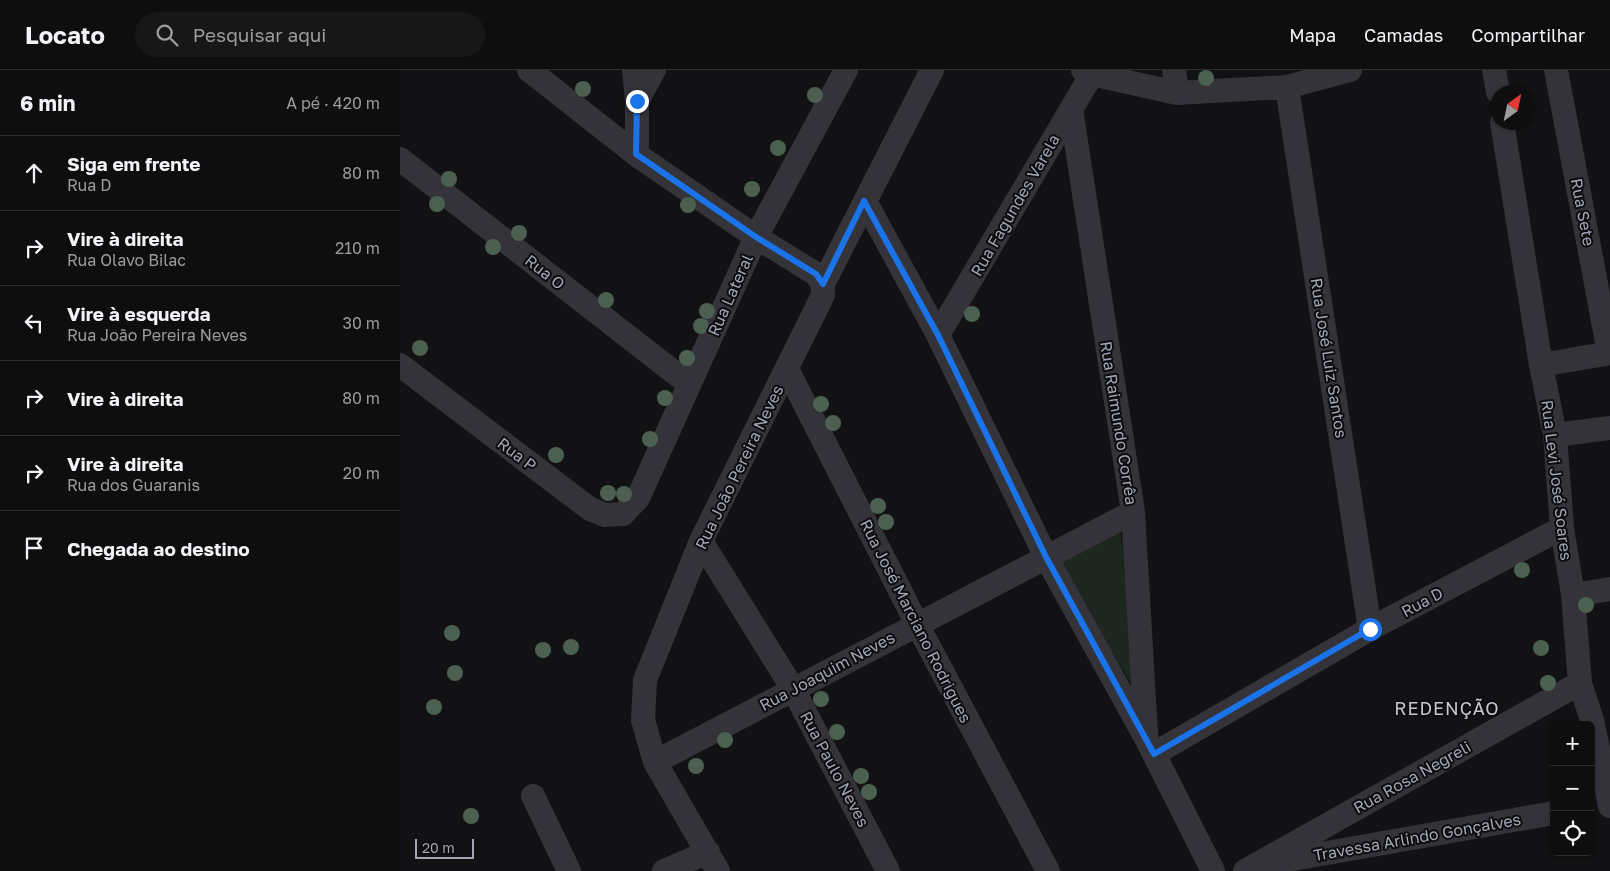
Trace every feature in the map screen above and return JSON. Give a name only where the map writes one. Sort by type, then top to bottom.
[{"type":"street","points":[[529,70],[636,154],[756,237],[816,274],[823,284]]},
{"type":"street","points":[[634,70],[637,101],[636,154]]},
{"type":"street","points":[[637,101],[654,70]]},
{"type":"street","name":"Rua Lateral","points":[[638,498],[756,237],[846,70]]},
{"type":"street","name":"Rua João Pereira Neves","points":[[713,861],[655,762],[643,720],[645,680],[701,541],[823,295],[823,284],[932,70]]},
{"type":"street","points":[[1087,72],[1176,81],[1287,87],[1350,70]]},
{"type":"street","points":[[1494,70],[1497,85]]},
{"type":"street","name":"Rua Sete","points":[[1556,70],[1610,353]]},
{"type":"street","name":"Rua Fagundes Varela","points":[[938,335],[1071,108],[1087,72]]},
{"type":"street","name":"Rua José Luiz Santos","points":[[1287,87],[1370,629]]},
{"type":"street","name":"Rua Raimundo Corrêa","points":[[1071,108],[1133,512],[1150,747]]},
{"type":"street","name":"Rua Levi José Soares","points":[[1503,130],[1541,365],[1555,435],[1562,528],[1572,595],[1580,683],[1601,719],[1603,805]]},
{"type":"street","name":"Rua O","points":[[400,159],[689,384]]},
{"type":"street","points":[[864,201],[938,335],[1046,557],[1150,747],[1214,871]]},
{"type":"street","points":[[1541,365],[1610,353]]},
{"type":"street","name":"Rua P","points":[[400,365],[590,509],[605,515],[623,514],[638,498]]},
{"type":"street","name":"Rua José Marciano Rodrigues","points":[[787,369],[917,624],[1048,871]]},
{"type":"street","points":[[1555,435],[1610,428]]},
{"type":"street","name":"Rua Joaquim Neves","points":[[655,762],[1133,512]]},
{"type":"street","name":"Rua D","points":[[1150,747],[1562,528]]},
{"type":"street","name":"Rua Paulo Neves","points":[[701,541],[793,689],[888,871]]},
{"type":"street","points":[[1572,595],[1610,589]]},
{"type":"street","name":"Rua Rosa Negreli","points":[[1248,869],[1580,683]]},
{"type":"street","points":[[532,796],[569,871]]},
{"type":"street","name":"Travessa Arlindo Gonçalves","points":[[1248,869],[1550,814]]},
{"type":"street","points":[[664,871],[713,861]]},
{"type":"shaded area","points":[[1120,526],[1136,691],[1054,558]]},
{"type":"district","name":"REDENÇÃO","points":[[1447,709]]},
{"type":"route","points":[[637,101],[636,154],[756,237],[816,274],[823,284],[864,201],[938,335],[1046,557],[1154,754],[1370,629]]}]
